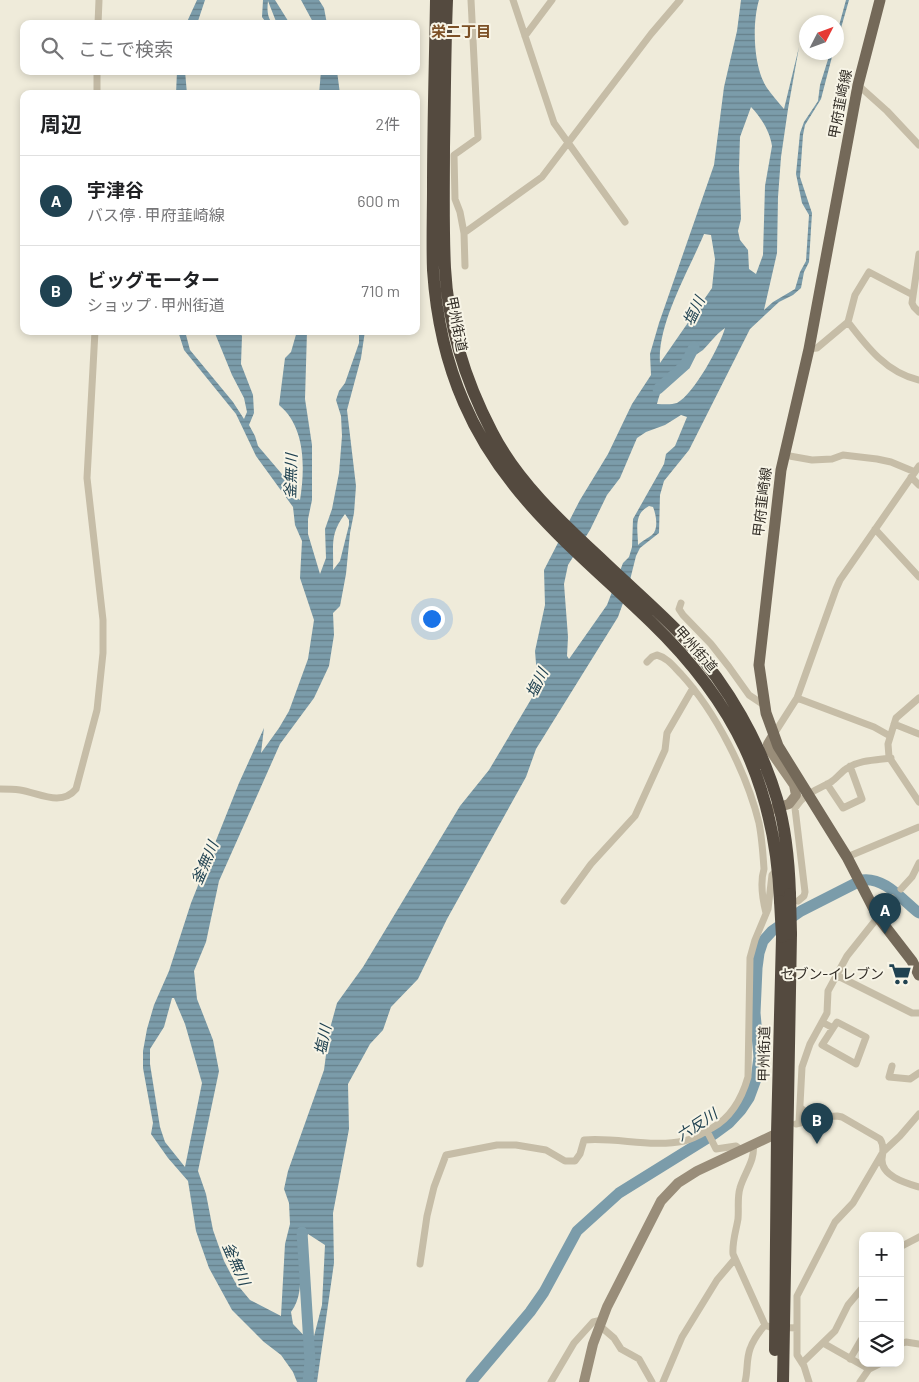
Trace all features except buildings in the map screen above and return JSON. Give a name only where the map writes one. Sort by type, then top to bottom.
[{"type":"highway","name":"甲州街道","points":[[436,0],[444,173],[433,270],[439,317],[450,364],[464,403],[482,440],[500,469],[521,496],[567,544],[688,642],[712,671],[732,700],[765,765],[773,809],[778,870],[789,899]]},
{"type":"highway","name":"甲州街道","points":[[447,0],[444,173],[445,269],[451,316],[461,359],[475,397],[509,461],[527,484],[656,618]]},
{"type":"highway","name":"甲州街道","points":[[773,809],[784,833],[789,899],[786,935],[774,1382]]},
{"type":"highway","name":"甲州街道","points":[[775,1326],[783,1382]]},
{"type":"main road","name":"甲府韮崎線","points":[[880,0],[858,86],[809,350],[784,456],[776,503],[759,665],[764,705],[785,758],[847,857],[876,913],[912,961],[919,975]]},
{"type":"street","points":[[98,20],[99,0]]},
{"type":"street","points":[[465,266],[464,233],[460,212],[444,173],[454,155],[478,138],[472,0]]},
{"type":"street","points":[[513,0],[554,123],[625,222]]},
{"type":"street","points":[[525,36],[552,0]]},
{"type":"street","points":[[464,233],[542,177],[651,34],[680,0]]},
{"type":"street","points":[[97,75],[97,90]]},
{"type":"street","points":[[858,86],[919,145]]},
{"type":"street","points":[[919,254],[912,303],[919,312]]},
{"type":"street","points":[[809,350],[817,348],[848,322],[855,295],[869,272],[914,295]]},
{"type":"street","points":[[848,322],[878,358],[892,368],[919,380]]},
{"type":"street","points":[[0,788],[20,790],[48,798],[60,799],[72,794],[76,789],[97,710],[103,653],[103,620],[87,478],[95,335]]},
{"type":"street","points":[[784,456],[812,460],[832,459],[843,455],[877,459],[891,462],[915,472],[919,484]]},
{"type":"street","points":[[773,809],[792,802],[796,795],[796,790],[769,749],[768,744],[797,698],[836,590],[875,529],[915,472]]},
{"type":"street","points":[[875,529],[919,577]]},
{"type":"street","points":[[681,603],[679,609],[683,615],[711,644],[749,696],[764,705]]},
{"type":"street","points":[[647,662],[657,655],[667,660],[717,717],[745,782],[759,825],[764,870],[762,875],[764,905],[770,914]]},
{"type":"street","points":[[564,900],[591,864],[635,816],[665,750],[667,733],[693,688]]},
{"type":"street","points":[[742,700],[749,696]]},
{"type":"street","points":[[797,698],[874,727],[890,736]]},
{"type":"street","points":[[919,698],[896,718],[888,750],[891,758],[919,802]]},
{"type":"street","points":[[894,724],[919,734]]},
{"type":"street","points":[[789,899],[804,896],[805,892],[795,808],[807,793],[834,780],[850,766],[863,761],[891,758]]},
{"type":"street","points":[[827,784],[843,808],[862,799],[850,766]]},
{"type":"street","points":[[847,857],[919,827]]},
{"type":"street","points":[[901,889],[912,877],[919,863]]},
{"type":"street","points":[[420,1264],[427,1216],[434,1187],[446,1155],[497,1145],[516,1144],[546,1150],[565,1161],[575,1161],[580,1154],[584,1140],[597,1138],[649,1143],[681,1142],[707,1132],[719,1124],[733,1110],[748,1077],[750,958],[755,940],[770,914],[772,875],[778,870]]},
{"type":"street","points":[[799,1123],[802,1067],[805,1056],[827,1013],[828,991],[847,956],[876,913],[892,898]]},
{"type":"street","points":[[836,975],[912,1013],[919,1013]]},
{"type":"street","points":[[822,1022],[832,1028]]},
{"type":"street","points":[[837,1022],[866,1037],[856,1064],[822,1045],[832,1028],[837,1022]]},
{"type":"street","points":[[892,1066],[889,1077],[910,1079],[919,1074]]},
{"type":"street","points":[[800,1107],[813,1120]]},
{"type":"street","points":[[809,1382],[797,1355],[797,1296],[835,1222],[853,1203],[883,1152],[919,1114]]},
{"type":"street","points":[[584,1382],[593,1344],[615,1291],[661,1201],[670,1190],[687,1176],[799,1123],[837,1116],[880,1139],[883,1143],[882,1163],[888,1172],[901,1180],[919,1187]]},
{"type":"street","points":[[707,1132],[716,1149],[736,1146],[741,1150]]},
{"type":"street","points":[[753,1144],[755,1153],[738,1196],[738,1218],[732,1248],[734,1260],[775,1326]]},
{"type":"street","points":[[904,1245],[919,1236]]},
{"type":"street","points":[[663,1382],[682,1337],[717,1280],[734,1260]]},
{"type":"street","points":[[802,1363],[835,1331],[848,1305],[859,1292]]},
{"type":"street","points":[[551,1382],[574,1344],[593,1322],[601,1323],[621,1349],[639,1359],[652,1382]]},
{"type":"street","points":[[745,1382],[748,1373],[749,1351],[754,1339],[775,1326],[797,1328]]},
{"type":"street","points":[[823,1343],[869,1370]]},
{"type":"street","points":[[850,1359],[859,1343]]},
{"type":"street","points":[[904,1343],[919,1344]]},
{"type":"street","points":[[860,1382],[874,1367]]},
{"type":"water","points":[[197,0],[205,0],[198,20],[188,20]]},
{"type":"water","points":[[263,0],[275,0],[288,20],[275,20],[268,1],[268,13],[271,20],[264,20],[262,17]]},
{"type":"water","points":[[301,0],[319,0],[324,8],[326,20],[312,20]]},
{"type":"water","points":[[741,0],[759,0],[755,21],[756,57],[762,79],[784,109],[799,47],[781,157],[777,253],[764,310],[773,302],[795,289],[800,272],[806,261],[809,215],[802,203],[796,174],[800,133],[804,122],[818,101],[820,85],[828,60],[831,60],[821,99],[805,125],[803,135],[800,177],[812,213],[809,262],[804,272],[801,288],[793,295],[779,302],[750,329],[689,450],[664,481],[660,495],[659,533],[640,548],[636,556],[627,592],[618,617],[536,749],[526,777],[447,919],[418,979],[391,1007],[383,1030],[370,1044],[348,1084],[349,1129],[333,1213],[334,1263],[317,1382],[297,1382],[293,1372],[281,1355],[264,1342],[232,1310],[209,1268],[196,1231],[188,1181],[151,1134],[153,1123],[143,1068],[143,1051],[147,1029],[154,1005],[169,971],[191,903],[239,783],[264,728],[261,753],[289,711],[308,659],[314,620],[300,578],[302,541],[295,525],[293,507],[256,456],[236,414],[184,350],[179,335],[186,335],[190,350],[233,402],[244,419],[247,412],[244,398],[232,375],[216,335],[241,335],[241,364],[253,395],[254,413],[249,425],[258,446],[281,473],[296,497],[300,500],[303,475],[302,449],[294,425],[288,414],[279,405],[285,358],[291,352],[296,335],[307,335],[305,399],[312,445],[312,500],[308,519],[308,534],[320,574],[326,558],[325,529],[332,509],[339,473],[342,436],[341,416],[336,400],[339,391],[345,383],[359,343],[359,335],[364,335],[361,358],[347,410],[356,486],[346,574],[340,606],[333,613],[334,635],[329,666],[314,698],[280,744],[219,881],[206,942],[194,971],[197,999],[213,1040],[219,1071],[198,1171],[206,1194],[213,1230],[224,1261],[235,1282],[250,1300],[281,1316],[285,1244],[290,1224],[289,1203],[284,1189],[288,1171],[324,1070],[329,1032],[337,1003],[363,967],[460,806],[489,770],[533,696],[537,676],[535,651],[545,605],[544,570],[580,500],[608,454],[632,404],[651,375],[650,354],[659,323],[714,165],[724,87],[737,31]],"holes":[[[751,107],[764,125],[772,146],[765,186],[763,255],[756,274],[749,269],[748,250],[740,240],[738,231],[741,219],[740,137]],[[704,234],[711,235],[715,259],[712,288],[660,363],[660,348],[675,297]],[[725,328],[698,380],[684,398],[677,403],[657,404],[662,388],[676,367],[703,350]],[[681,415],[687,417],[675,446],[666,454],[664,464],[633,519],[632,547],[629,557],[623,563],[607,605],[569,659],[567,656],[568,637],[564,584],[568,565],[590,530],[607,495],[620,478],[637,438]],[[649,506],[653,507],[656,517],[656,529],[652,535],[638,545],[638,518],[644,509]],[[345,514],[349,520],[349,525],[340,561],[333,570],[334,535]],[[172,998],[174,998],[185,1024],[202,1083],[185,1167],[165,1142],[160,1127],[150,1064],[150,1049],[164,1027]],[[308,1234],[325,1245],[322,1305],[312,1344],[293,1324],[291,1312],[298,1298],[302,1245]]]},
{"type":"water","points":[[846,0],[849,0],[844,18],[844,15],[842,15]]},
{"type":"water","points":[[177,75],[185,75],[187,90],[176,90]]},
{"type":"water","points":[[321,75],[338,75],[339,90],[319,90]]},
{"type":"waterway","name":"塩川","points":[[658,389],[685,365],[694,347]]},
{"type":"waterway","name":"六反川","points":[[471,1382],[530,1312],[544,1292],[577,1231],[619,1193],[714,1134],[729,1123],[741,1110],[749,1098],[756,1079],[759,1057],[755,1013],[757,968],[763,941],[772,931],[801,911],[862,880],[878,882],[893,890],[919,913]]},
{"type":"waterway","name":"塩川","points":[[302,1232],[310,1361],[308,1382]]},
{"type":"place","name":"宇津谷","points":[[885,934]]},
{"type":"place","name":"セブン-イレブン","points":[[900,974]]},
{"type":"place","name":"ビッグモーター","points":[[817,1144]]},
{"type":"district","name":"栄二丁目","points":[[461,32]]},
{"type":"water label","name":"釜無川","points":[[291,476]]},
{"type":"water label","name":"釜無川","points":[[205,863]]},
{"type":"water label","name":"釜無川","points":[[236,1264]]}]
